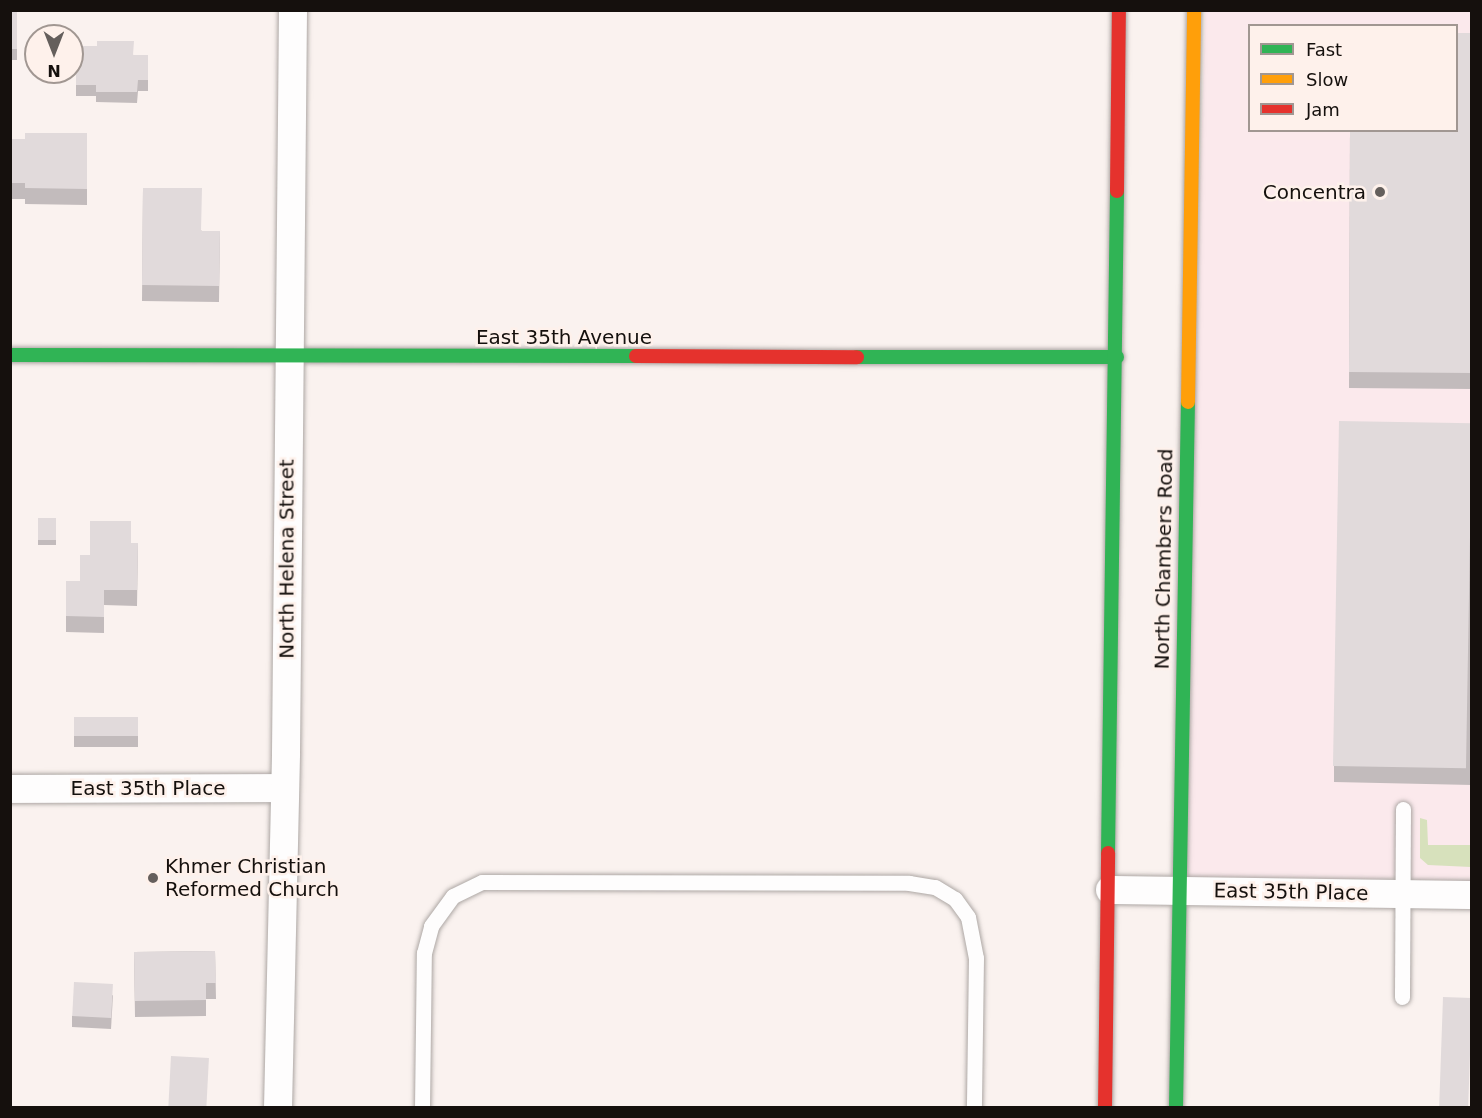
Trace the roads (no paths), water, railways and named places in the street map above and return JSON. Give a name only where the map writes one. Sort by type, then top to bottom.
[{"type":"main road","points":[[1105,1107],[1117,357],[1119,10]]},
{"type":"main road","name":"North Chambers Road","points":[[1176,1107],[1194,10]]},
{"type":"main road","name":"East 35th Avenue","points":[[10,355],[1117,357]]},
{"type":"street","name":"North Helena Street","points":[[278,1107],[285,788],[293,10]]},
{"type":"street","name":"East 35th Place","points":[[10,789],[285,788]]},
{"type":"street","name":"East 35th Place","points":[[1110,890],[1472,895]]},
{"type":"lane","points":[[1402,997],[1403,809]]},
{"type":"lane","points":[[422,1107],[424,953],[437,918],[453,896],[482,882],[589,882],[909,883],[935,887],[955,899],[968,917],[976,958],[974,1107]]},
{"type":"place","name":"Concentra","points":[[1380,192]]},
{"type":"place","name":"Khmer Christian Reformed Church","points":[[153,878]]}]
